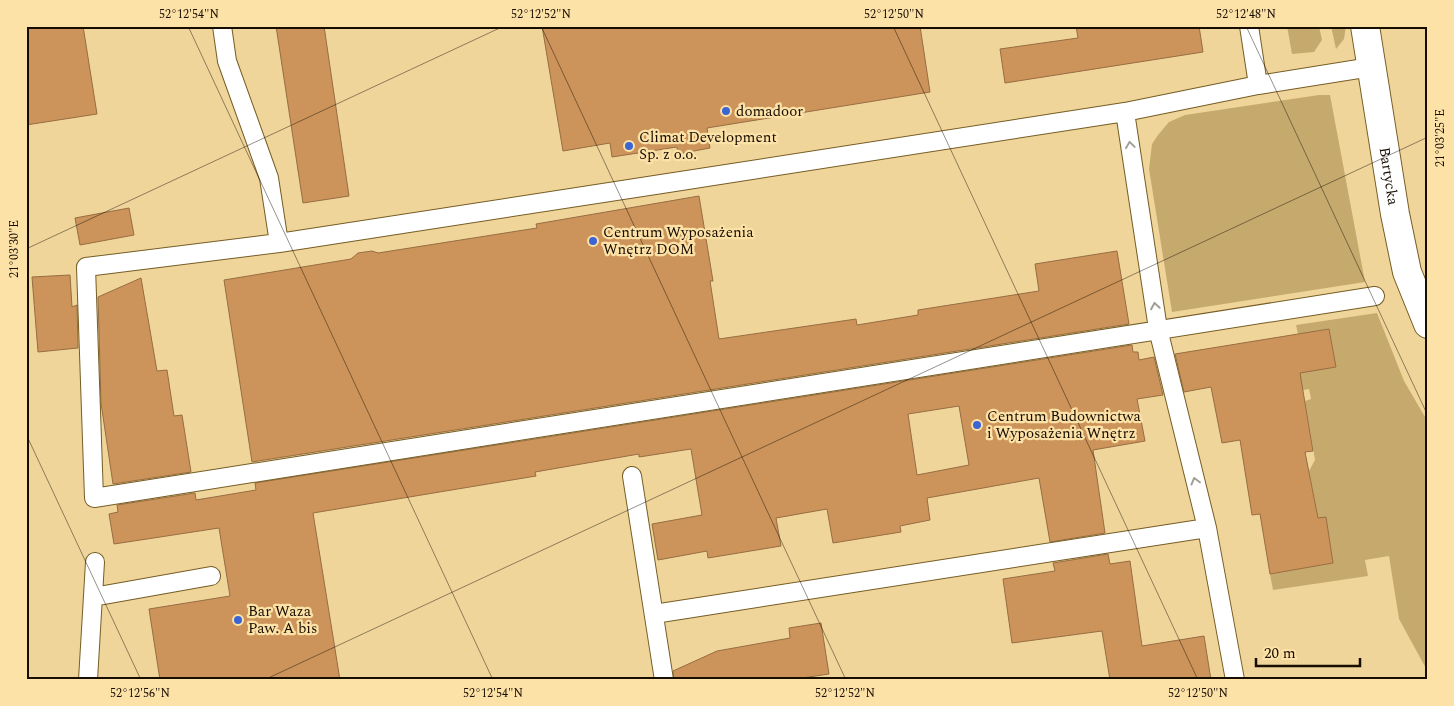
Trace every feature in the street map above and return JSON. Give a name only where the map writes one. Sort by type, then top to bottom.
[{"type":"street","name":"Bartycka","points":[[1365,26],[1395,214],[1407,272],[1428,324]]},
{"type":"lane","points":[[222,26],[227,61],[269,178],[279,243]]},
{"type":"lane","points":[[1249,26],[1258,85]]},
{"type":"lane","points":[[1371,67],[1258,85],[1125,112],[279,243],[86,267],[94,498],[1375,296]]},
{"type":"lane","points":[[1125,112],[1158,329],[1207,528],[1235,680]]},
{"type":"lane","points":[[632,476],[664,680]]},
{"type":"lane","points":[[654,614],[1207,528]]},
{"type":"lane","points":[[88,680],[95,562]]},
{"type":"lane","points":[[93,596],[211,576]]},
{"type":"shaded area","points":[[1287,26],[1319,26],[1322,40],[1314,52],[1292,54]]},
{"type":"shaded area","points":[[1331,26],[1346,26],[1344,39],[1336,49]]},
{"type":"shaded area","points":[[1319,95],[1330,95],[1365,282],[1172,312],[1149,169],[1152,144],[1158,135],[1169,122],[1185,115]]},
{"type":"shaded area","points":[[1377,313],[1404,381],[1428,422],[1428,672],[1399,619],[1389,556],[1365,560],[1368,576],[1273,590],[1270,574],[1333,563],[1326,517],[1318,518],[1309,471],[1315,460],[1305,401],[1311,399],[1309,389],[1216,405],[1213,387],[1336,367],[1329,329],[1298,334],[1296,325]]},
{"type":"building","points":[[26,26],[83,26],[97,114],[26,125]]},
{"type":"building","points":[[276,26],[324,26],[349,196],[303,203]]},
{"type":"building","points":[[542,26],[920,26],[930,92],[707,128],[710,148],[678,154],[677,147],[612,157],[610,143],[563,151]]},
{"type":"building","points":[[1076,26],[1199,26],[1203,52],[1005,83],[1000,49],[1078,38]]},
{"type":"building","points":[[699,196],[713,281],[710,281],[719,339],[856,319],[857,325],[918,315],[918,310],[1039,291],[1035,264],[1117,251],[1129,324],[252,462],[224,280],[351,259],[358,253],[372,251],[378,253],[537,228],[536,224]]},
{"type":"building","points":[[129,208],[134,235],[80,245],[75,218]]},
{"type":"building","points":[[70,275],[72,307],[77,305],[78,348],[38,352],[32,277]]},
{"type":"building","points":[[141,278],[157,371],[167,370],[174,416],[182,415],[191,472],[113,484],[101,403],[98,297]]},
{"type":"building","points":[[1329,329],[1336,367],[1300,373],[1313,451],[1305,452],[1318,518],[1326,517],[1333,563],[1270,574],[1260,514],[1252,515],[1240,440],[1222,443],[1211,387],[1184,392],[1175,354]]},
{"type":"building","points":[[1132,345],[1133,352],[1138,352],[1139,360],[1154,357],[1163,395],[1137,399],[1145,441],[1093,450],[1105,533],[1050,542],[1039,478],[927,498],[930,520],[900,526],[901,532],[833,543],[827,509],[776,518],[781,546],[708,558],[707,551],[658,560],[652,524],[702,515],[691,449],[639,457],[639,454],[535,472],[536,476],[313,513],[340,680],[160,680],[149,609],[230,596],[219,528],[114,544],[109,514],[118,512],[117,505],[195,493],[196,500],[256,490],[255,483]],"holes":[[[959,406],[969,465],[917,475],[908,414]]]},
{"type":"building","points":[[1108,554],[1110,564],[1130,561],[1142,646],[1204,636],[1211,680],[1110,680],[1102,631],[1012,643],[1003,579],[1055,571],[1053,563]]},
{"type":"building","points":[[821,623],[829,674],[789,680],[674,680],[673,671],[717,651],[790,638],[789,628]]},
{"type":"place","name":"domadoor","points":[[726,111]]},
{"type":"place","name":"Climat Development Sp. z o.o.","points":[[629,146]]},
{"type":"place","name":"Centrum Wyposażenia Wnętrz DOM","points":[[593,241]]},
{"type":"place","name":"Centrum Budownictwa i Wyposażenia Wnętrz","points":[[977,425]]},
{"type":"place","name":"Bar Waza Paw. A bis","points":[[238,620]]}]
